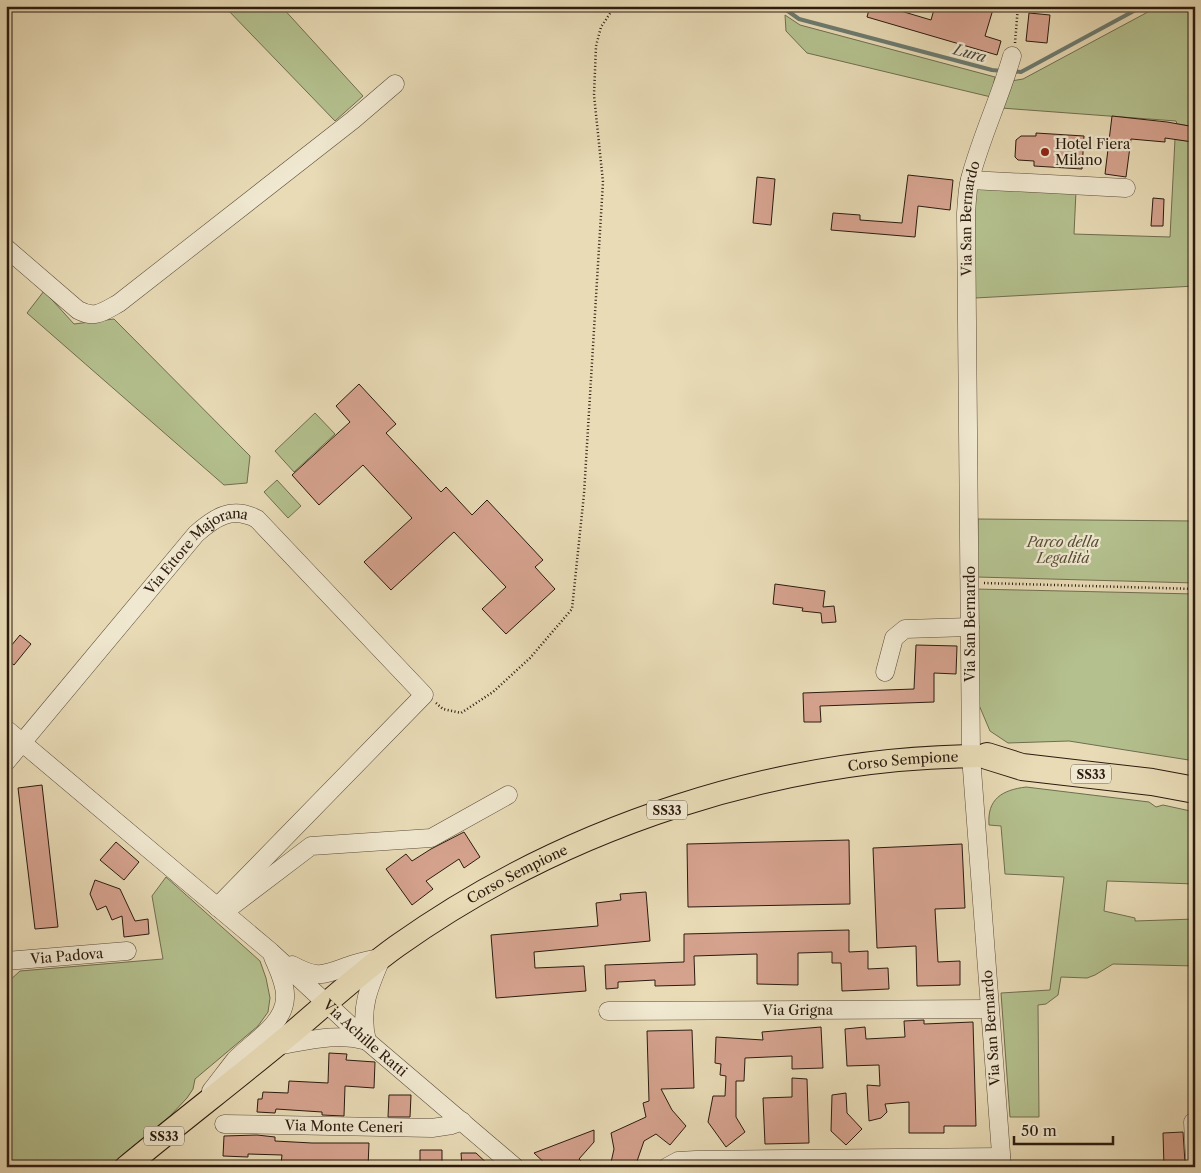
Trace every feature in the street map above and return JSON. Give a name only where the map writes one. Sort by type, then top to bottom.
[{"type":"highway","name":"Corso Sempione","points":[[979,756],[1033,752],[1058,753],[1088,756],[1195,774]]},
{"type":"highway","name":"Corso Sempione","points":[[979,756],[1022,767],[1152,782],[1195,790]]},
{"type":"main road","name":"Corso Sempione","points":[[126,1167],[276,1046],[382,957],[435,920],[488,890],[571,848],[631,822],[698,800],[753,785],[850,765],[920,758],[979,756]]},
{"type":"street","name":"Via San Bernardo","points":[[1001,1162],[989,1009],[979,756],[970,627],[966,213],[970,180],[1012,56]]},
{"type":"street","points":[[6,248],[78,310],[88,315],[101,313],[127,297],[353,120],[395,84]]},
{"type":"street","points":[[970,180],[1126,188]]},
{"type":"street","name":"Via Ettore Majorana","points":[[6,762],[196,534],[206,524],[218,517],[235,513],[248,514],[257,519],[424,695]]},
{"type":"street","points":[[886,672],[894,638],[905,629],[970,627]]},
{"type":"street","points":[[220,909],[424,695]]},
{"type":"street","name":"Via Achille Ratti","points":[[6,729],[271,952],[367,1041],[515,1167]]},
{"type":"street","points":[[220,909],[311,846],[432,838],[508,795]]},
{"type":"street","name":"Via Padova","points":[[6,960],[127,951]]},
{"type":"street","points":[[271,952],[305,972],[321,975],[356,963],[382,957]]},
{"type":"street","points":[[202,1105],[236,1060],[268,1029],[280,1014],[285,998],[284,989],[271,952]]},
{"type":"street","points":[[276,1046],[324,1038],[356,1038],[367,1041],[364,1028],[364,1012],[368,993],[382,957]]},
{"type":"street","name":"Via Grigna","points":[[608,1011],[989,1009]]},
{"type":"street","name":"Via Monte Ceneri","points":[[224,1124],[432,1128],[452,1125],[462,1121]]},
{"type":"street","points":[[1193,1122],[1195,1161]]},
{"type":"street","points":[[667,1167],[678,1162],[696,1160],[1001,1162]]},
{"type":"path","points":[[424,695],[443,709],[461,713],[493,692],[530,658],[572,609],[584,494],[603,182],[594,95],[596,46],[601,27],[615,6]]},
{"type":"path","points":[[1012,56],[1016,36],[1018,6]]},
{"type":"path","points":[[970,583],[1195,589]]},
{"type":"green space","points":[[224,6],[281,6],[363,96],[335,121]]},
{"type":"green space","points":[[1159,6],[1195,6],[1195,127],[1177,124],[1176,121],[1001,108],[1011,81],[1023,79]]},
{"type":"green space","points":[[785,15],[800,25],[995,77],[991,97],[807,53],[786,31]]},
{"type":"green space","points":[[1195,131],[1195,286],[975,298],[973,230],[975,186],[1076,191],[1074,234],[1170,237],[1175,139],[1193,142]]},
{"type":"green space","points":[[44,291],[74,324],[114,319],[250,456],[247,483],[224,485],[27,313]]},
{"type":"green space","points":[[315,413],[335,434],[294,472],[275,451]]},
{"type":"green space","points":[[277,480],[301,506],[288,518],[264,492]]},
{"type":"green space","name":"Parco della Legalità","points":[[978,519],[1195,521],[1195,583],[977,577]]},
{"type":"green space","points":[[975,589],[1195,594],[1195,761],[1069,741],[1008,743],[990,731],[976,698]]},
{"type":"green space","points":[[1026,787],[1149,802],[1156,807],[1163,805],[1195,812],[1195,884],[1107,881],[1104,911],[1135,918],[1135,921],[1195,919],[1195,966],[1113,964],[1087,978],[1061,977],[1058,995],[1046,1004],[1038,1005],[1039,1117],[1010,1117],[1001,993],[1050,990],[1064,877],[1005,874],[1001,826],[989,825],[989,816],[994,802],[1003,793]]},
{"type":"green space","points":[[166,877],[260,961],[270,998],[268,1012],[258,1026],[195,1079],[193,1089],[187,1098],[170,1116],[108,1167],[22,1167],[6,1158],[11,1052],[7,1036],[9,981],[20,971],[163,959],[152,896]]},
{"type":"building","points":[[870,6],[884,6],[931,20],[935,6],[994,6],[985,36],[1001,41],[997,55],[867,17]]},
{"type":"building","points":[[1029,13],[1050,15],[1047,43],[1026,41]]},
{"type":"building","points":[[1112,116],[1195,127],[1193,142],[1165,138],[1165,142],[1131,139],[1126,177],[1105,174]]},
{"type":"building","points":[[1036,133],[1084,136],[1082,169],[1034,166],[1034,161],[1018,160],[1015,157],[1016,140],[1021,136],[1036,136]]},
{"type":"building","points":[[908,175],[953,180],[950,210],[918,206],[915,237],[831,230],[833,213],[860,215],[860,220],[902,223]]},
{"type":"building","points":[[757,177],[775,179],[771,225],[753,223]]},
{"type":"building","points":[[1153,198],[1164,199],[1163,226],[1151,226]]},
{"type":"building","points":[[359,384],[396,424],[386,433],[441,492],[446,487],[472,515],[487,500],[543,560],[535,567],[555,589],[506,634],[482,609],[506,587],[454,532],[391,590],[364,562],[412,518],[363,465],[319,505],[292,475],[350,422],[336,406]]},
{"type":"building","points":[[775,584],[825,591],[823,607],[834,606],[836,622],[822,623],[821,613],[802,611],[803,608],[773,604]]},
{"type":"building","points":[[20,635],[31,644],[14,665],[6,659],[6,652]]},
{"type":"building","points":[[916,645],[957,646],[956,674],[934,673],[934,702],[820,706],[821,722],[804,722],[803,693],[914,689]]},
{"type":"building","points":[[42,785],[58,927],[35,929],[18,788]]},
{"type":"building","points":[[464,832],[480,857],[464,868],[459,859],[426,881],[433,889],[412,905],[386,869],[406,854],[412,861]]},
{"type":"building","points":[[849,840],[850,904],[688,907],[687,844]]},
{"type":"building","points":[[116,842],[139,862],[124,880],[100,860]]},
{"type":"building","points":[[962,844],[965,908],[935,909],[938,962],[960,961],[960,985],[917,986],[916,946],[877,948],[873,848]]},
{"type":"building","points":[[95,880],[120,889],[135,921],[148,919],[149,934],[124,937],[122,916],[112,920],[106,906],[97,910],[90,894]]},
{"type":"building","points":[[646,892],[650,941],[534,952],[535,968],[584,966],[586,991],[496,998],[491,935],[598,926],[596,903],[621,900],[620,894]]},
{"type":"building","points":[[849,930],[849,952],[868,951],[868,969],[888,968],[889,989],[842,991],[841,963],[832,963],[832,952],[798,953],[798,985],[757,984],[757,954],[694,956],[695,985],[655,986],[655,980],[618,982],[618,988],[606,989],[605,965],[684,962],[684,934]]},
{"type":"building","points":[[924,1020],[924,1024],[973,1022],[976,1126],[944,1126],[944,1133],[909,1133],[909,1102],[885,1104],[887,1112],[881,1118],[869,1121],[867,1085],[880,1086],[879,1065],[847,1066],[845,1029],[865,1027],[866,1039],[905,1037],[904,1021]]},
{"type":"building","points":[[821,1027],[823,1068],[792,1069],[792,1056],[745,1058],[744,1081],[736,1081],[736,1117],[745,1132],[726,1147],[708,1122],[713,1096],[725,1096],[726,1076],[720,1075],[721,1064],[715,1063],[716,1037],[763,1040],[762,1032]]},
{"type":"building","points":[[692,1030],[694,1088],[661,1089],[672,1110],[686,1126],[670,1145],[656,1134],[644,1141],[635,1167],[610,1167],[614,1149],[611,1133],[646,1117],[643,1103],[649,1101],[647,1031]]},
{"type":"building","points":[[329,1053],[347,1054],[346,1060],[375,1062],[374,1088],[345,1086],[344,1116],[322,1115],[322,1112],[276,1109],[275,1113],[257,1112],[258,1099],[262,1099],[263,1092],[288,1093],[289,1081],[328,1083]]},
{"type":"building","points":[[792,1078],[807,1079],[809,1143],[765,1144],[763,1098],[792,1097]]},
{"type":"building","points":[[846,1093],[847,1113],[862,1129],[846,1145],[831,1131],[832,1095]]},
{"type":"building","points":[[389,1095],[411,1095],[410,1117],[388,1117]]},
{"type":"building","points":[[594,1130],[594,1142],[579,1159],[587,1167],[549,1167],[534,1153]]},
{"type":"building","points":[[1183,1132],[1185,1163],[1183,1163],[1183,1167],[1164,1167],[1163,1133]]},
{"type":"building","points":[[257,1135],[275,1137],[275,1141],[369,1143],[368,1167],[336,1167],[337,1164],[281,1164],[282,1155],[248,1154],[248,1157],[223,1156],[224,1136]]},
{"type":"building","points":[[420,1150],[442,1150],[442,1167],[420,1167]]},
{"type":"building","points":[[461,1153],[476,1153],[491,1167],[462,1167]]},
{"type":"waterway","name":"Lura","points":[[784,6],[785,9],[799,19],[992,70],[1002,71]]},
{"type":"waterway","name":"Lura","points":[[1012,71],[1021,72],[1143,6]]},
{"type":"place","name":"Hotel Fiera Milano","points":[[1045,152]]}]
